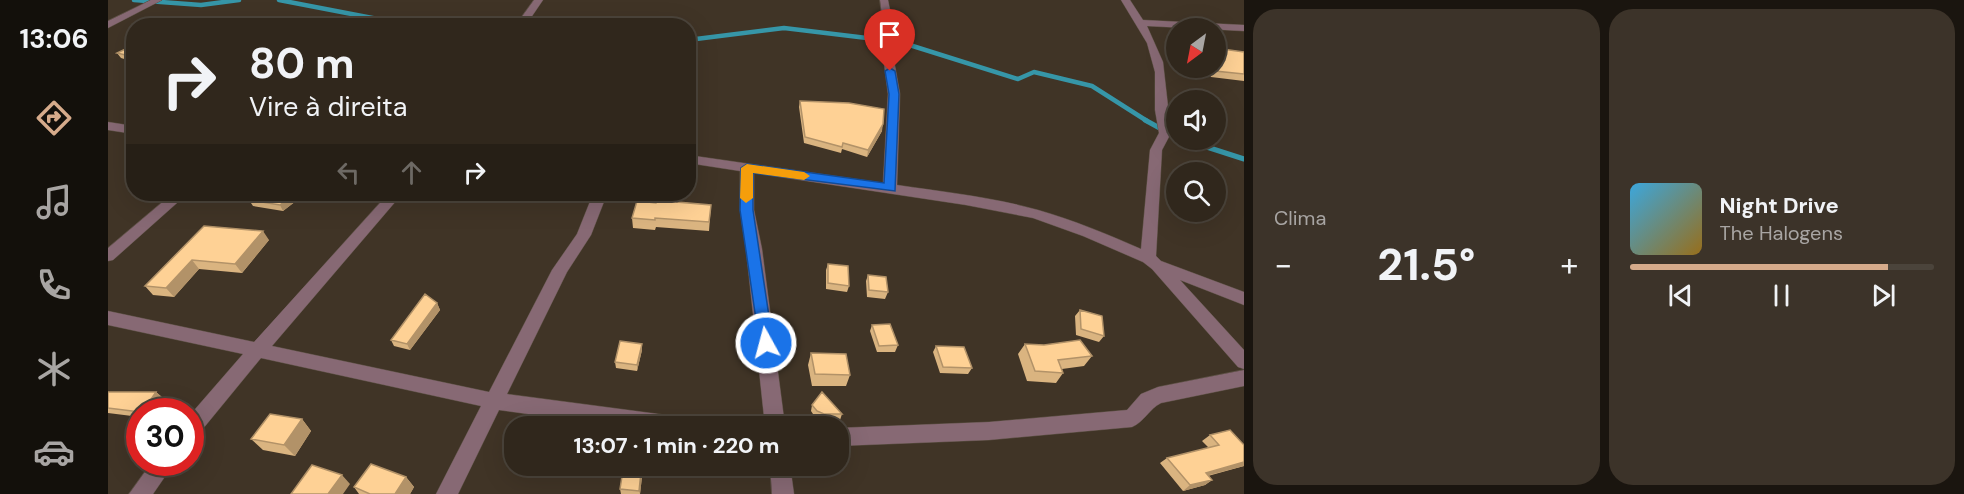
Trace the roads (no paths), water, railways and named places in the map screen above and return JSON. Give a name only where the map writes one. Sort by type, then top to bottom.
[{"type":"street","points":[[108,25],[158,0]]},
{"type":"street","points":[[526,18],[539,0]]},
{"type":"street","points":[[884,0],[889,31],[900,42],[887,48],[894,94],[890,188]]},
{"type":"street","points":[[1125,0],[1141,23],[1156,53],[1160,72],[1160,116],[1166,133],[1156,150],[1152,261],[1244,362]]},
{"type":"street","points":[[1141,23],[1244,28]]},
{"type":"street","points":[[108,126],[126,129]]},
{"type":"street","points":[[696,160],[966,200],[1035,214],[1088,232],[1244,299]]},
{"type":"street","points":[[747,168],[747,210],[754,249],[774,416]]},
{"type":"street","points":[[108,256],[172,201]]},
{"type":"street","points":[[204,413],[389,201]]},
{"type":"street","points":[[447,494],[560,270],[584,235],[597,201]]},
{"type":"street","points":[[108,318],[494,401],[606,416]]},
{"type":"street","points":[[849,436],[989,432],[1132,418],[1148,400],[1158,395],[1244,378]]},
{"type":"street","points":[[140,494],[154,476]]},
{"type":"street","points":[[781,476],[783,494]]},
{"type":"waterway","points":[[134,0],[201,5],[239,0]]},
{"type":"waterway","points":[[279,0],[372,18]]},
{"type":"waterway","points":[[696,39],[784,28],[900,42],[1018,79],[1034,72],[1092,86],[1147,121]]},
{"type":"waterway","points":[[1145,120],[1166,132]]},
{"type":"waterway","points":[[1216,150],[1244,159]]}]
